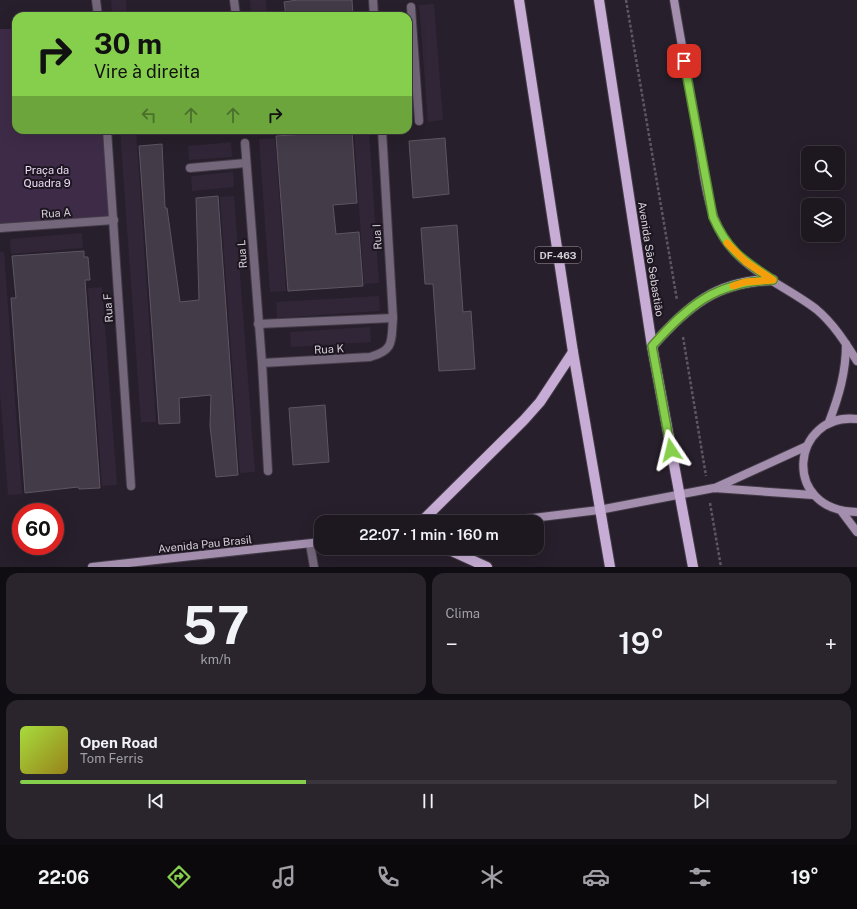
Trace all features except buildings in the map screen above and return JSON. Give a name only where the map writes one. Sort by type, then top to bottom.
[{"type":"main road","name":"DF-463","points":[[520,0],[573,352],[610,567]]},
{"type":"main road","name":"Avenida São Sebastião","points":[[599,0],[652,346],[693,567]]},
{"type":"main road","points":[[652,346],[680,315],[699,301],[727,287],[745,282],[773,280]]},
{"type":"main road","points":[[428,515],[524,420],[540,402],[573,352]]},
{"type":"main road","points":[[460,555],[487,567]]},
{"type":"street","points":[[96,0],[98,12]]},
{"type":"street","points":[[234,0],[236,12]]},
{"type":"street","points":[[373,0],[374,12]]},
{"type":"street","points":[[674,0],[713,217],[721,235],[732,250],[746,262],[816,310],[828,320],[846,343],[857,361]]},
{"type":"street","points":[[412,7],[412,12]]},
{"type":"street","points":[[412,52],[419,121]]},
{"type":"street","name":"Rua F","points":[[107,134],[131,486]]},
{"type":"street","name":"Rua I","points":[[382,134],[393,318],[391,342]]},
{"type":"street","name":"Rua L","points":[[245,143],[262,363],[268,471]]},
{"type":"street","points":[[190,168],[246,163]]},
{"type":"street","name":"Rua A","points":[[0,228],[114,220]]},
{"type":"street","points":[[258,324],[393,318]]},
{"type":"street","name":"Rua K","points":[[262,363],[370,358],[383,354],[389,348],[391,342]]},
{"type":"street","points":[[830,422],[842,385],[845,368],[846,343]]},
{"type":"street","points":[[857,419],[841,419],[830,422],[814,435],[807,446],[803,470],[806,482],[813,495],[830,508],[842,512],[857,512]]},
{"type":"street","points":[[544,517],[599,510],[711,489],[807,446]]},
{"type":"street","points":[[711,489],[813,495]]},
{"type":"street","points":[[842,512],[857,532]]},
{"type":"street","name":"Avenida Pau Brasil","points":[[92,567],[314,543]]},
{"type":"street","points":[[310,544],[314,567]]},
{"type":"path","points":[[626,0],[711,489],[721,567]]},
{"type":"shaded area","points":[[111,0],[126,0],[127,12],[112,12]]},
{"type":"shaded area","points":[[250,0],[266,0],[267,12],[251,12]]},
{"type":"shaded area","points":[[434,4],[443,120],[428,122],[419,5]]},
{"type":"shaded area","points":[[120,134],[136,134],[156,422],[141,422]]},
{"type":"shaded area","points":[[354,134],[369,134],[379,283],[364,284]]},
{"type":"shaded area","points":[[275,138],[286,291],[270,292],[259,139]]},
{"type":"shaded area","points":[[231,142],[232,157],[189,160],[188,146]]},
{"type":"shaded area","points":[[233,172],[234,187],[192,191],[191,176]]},
{"type":"shaded area","points":[[234,196],[255,472],[240,473],[220,197]]},
{"type":"shaded area","points":[[82,233],[83,248],[11,254],[10,239]]},
{"type":"shaded area","points":[[0,252],[4,252],[22,494],[8,495],[0,392]]},
{"type":"shaded area","points":[[102,287],[117,485],[102,486],[88,288]]},
{"type":"shaded area","points":[[379,296],[380,311],[277,318],[276,302]]},
{"type":"shaded area","points":[[370,327],[371,342],[291,347],[290,332]]},
{"type":"green space","name":"Praça da Quadra 9","points":[[0,29],[12,29],[12,134],[106,134],[113,219],[0,226]]},
{"type":"slow traffic","points":[[727,243],[732,250],[746,262],[773,280],[758,280],[733,286]]},
{"type":"route","points":[[671,450],[652,346],[680,315],[699,301],[727,287],[758,280],[773,280],[746,262],[732,250],[721,235],[713,217],[684,61]]}]
